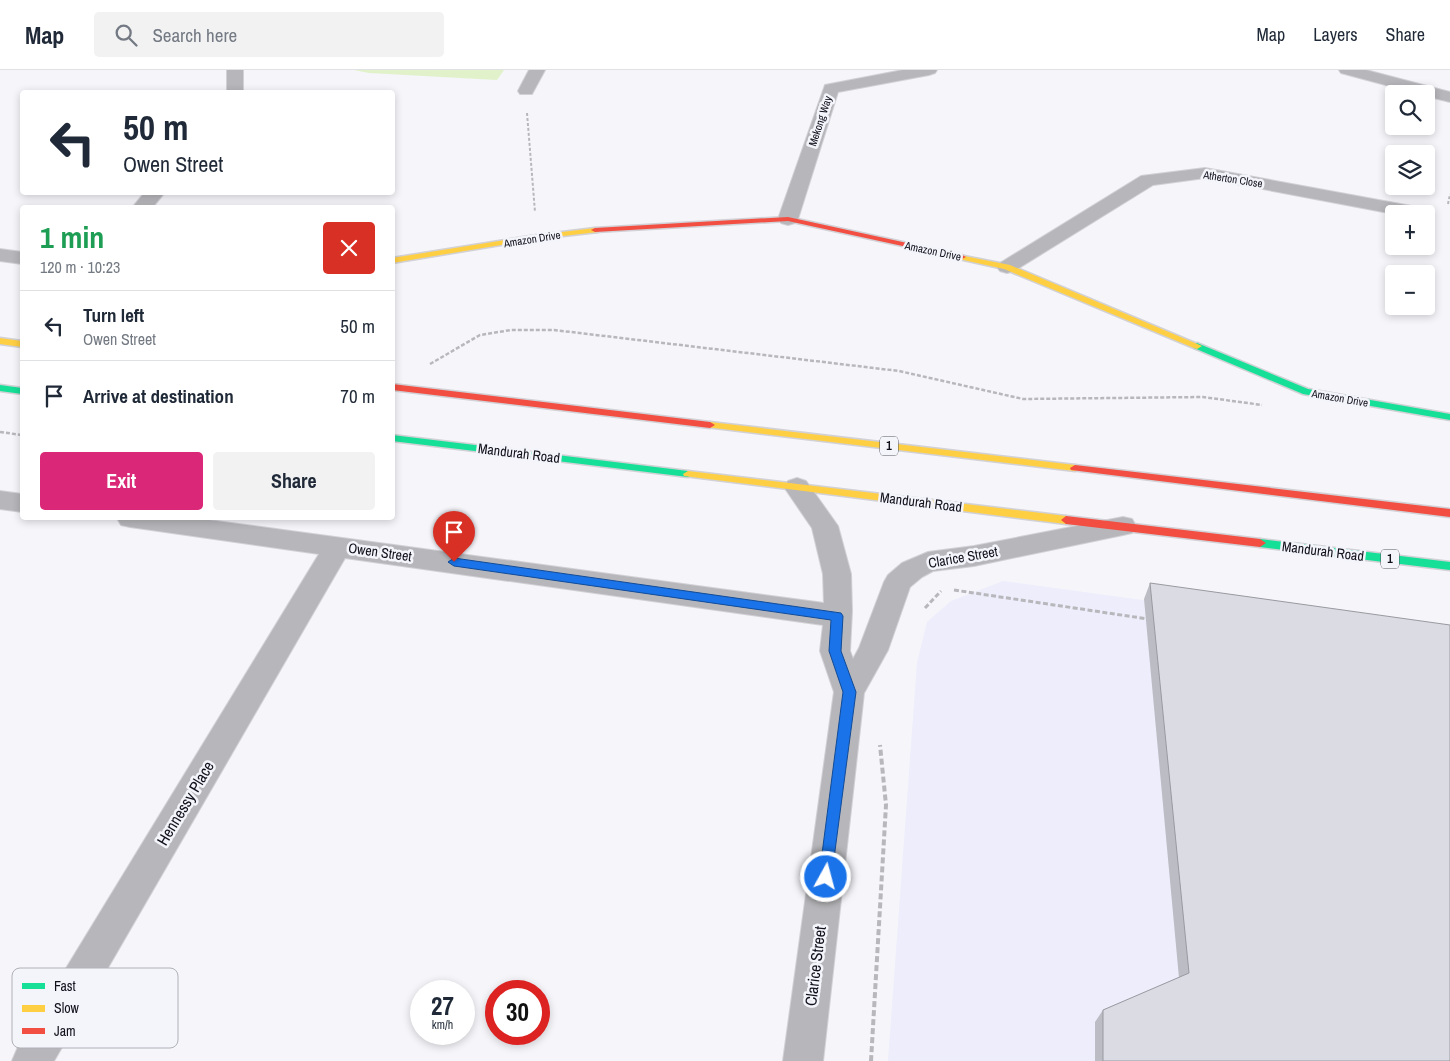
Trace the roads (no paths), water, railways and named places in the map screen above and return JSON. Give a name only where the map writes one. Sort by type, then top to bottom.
[{"type":"main road","name":"Amazon Drive","points":[[395,260],[536,237],[615,227],[788,219],[1007,267],[1306,392],[1450,417]]},
{"type":"main road","points":[[0,341],[20,344]]},
{"type":"main road","points":[[0,388],[20,391]]},
{"type":"main road","name":"1","points":[[396,388],[1450,513]]},
{"type":"main road","name":"Mandurah Road","points":[[395,438],[1450,566]]},
{"type":"street","points":[[235,70],[235,90]]},
{"type":"street","points":[[526,92],[537,70]]},
{"type":"street","name":"Mekong Way","points":[[788,219],[831,88],[929,70]]},
{"type":"street","points":[[1347,70],[1450,96]]},
{"type":"street","name":"Atherton Close","points":[[1007,267],[1148,180],[1205,173],[1385,207]]},
{"type":"street","points":[[144,205],[153,195]]},
{"type":"street","points":[[0,255],[20,258]]},
{"type":"street","name":"Clarice Street","points":[[797,487],[825,526],[837,574],[835,651],[849,692]]},
{"type":"street","points":[[0,500],[20,503]]},
{"type":"street","name":"Owen Street","points":[[145,520],[837,616]]},
{"type":"street","name":"Clarice Street","points":[[803,1061],[849,692],[873,650],[898,582],[912,570],[928,562],[974,556],[1123,526]]},
{"type":"street","name":"Hennessy Place","points":[[87,968],[338,546]]},
{"type":"street","name":"Hennessy Place","points":[[32,1061],[40,1048]]}]
